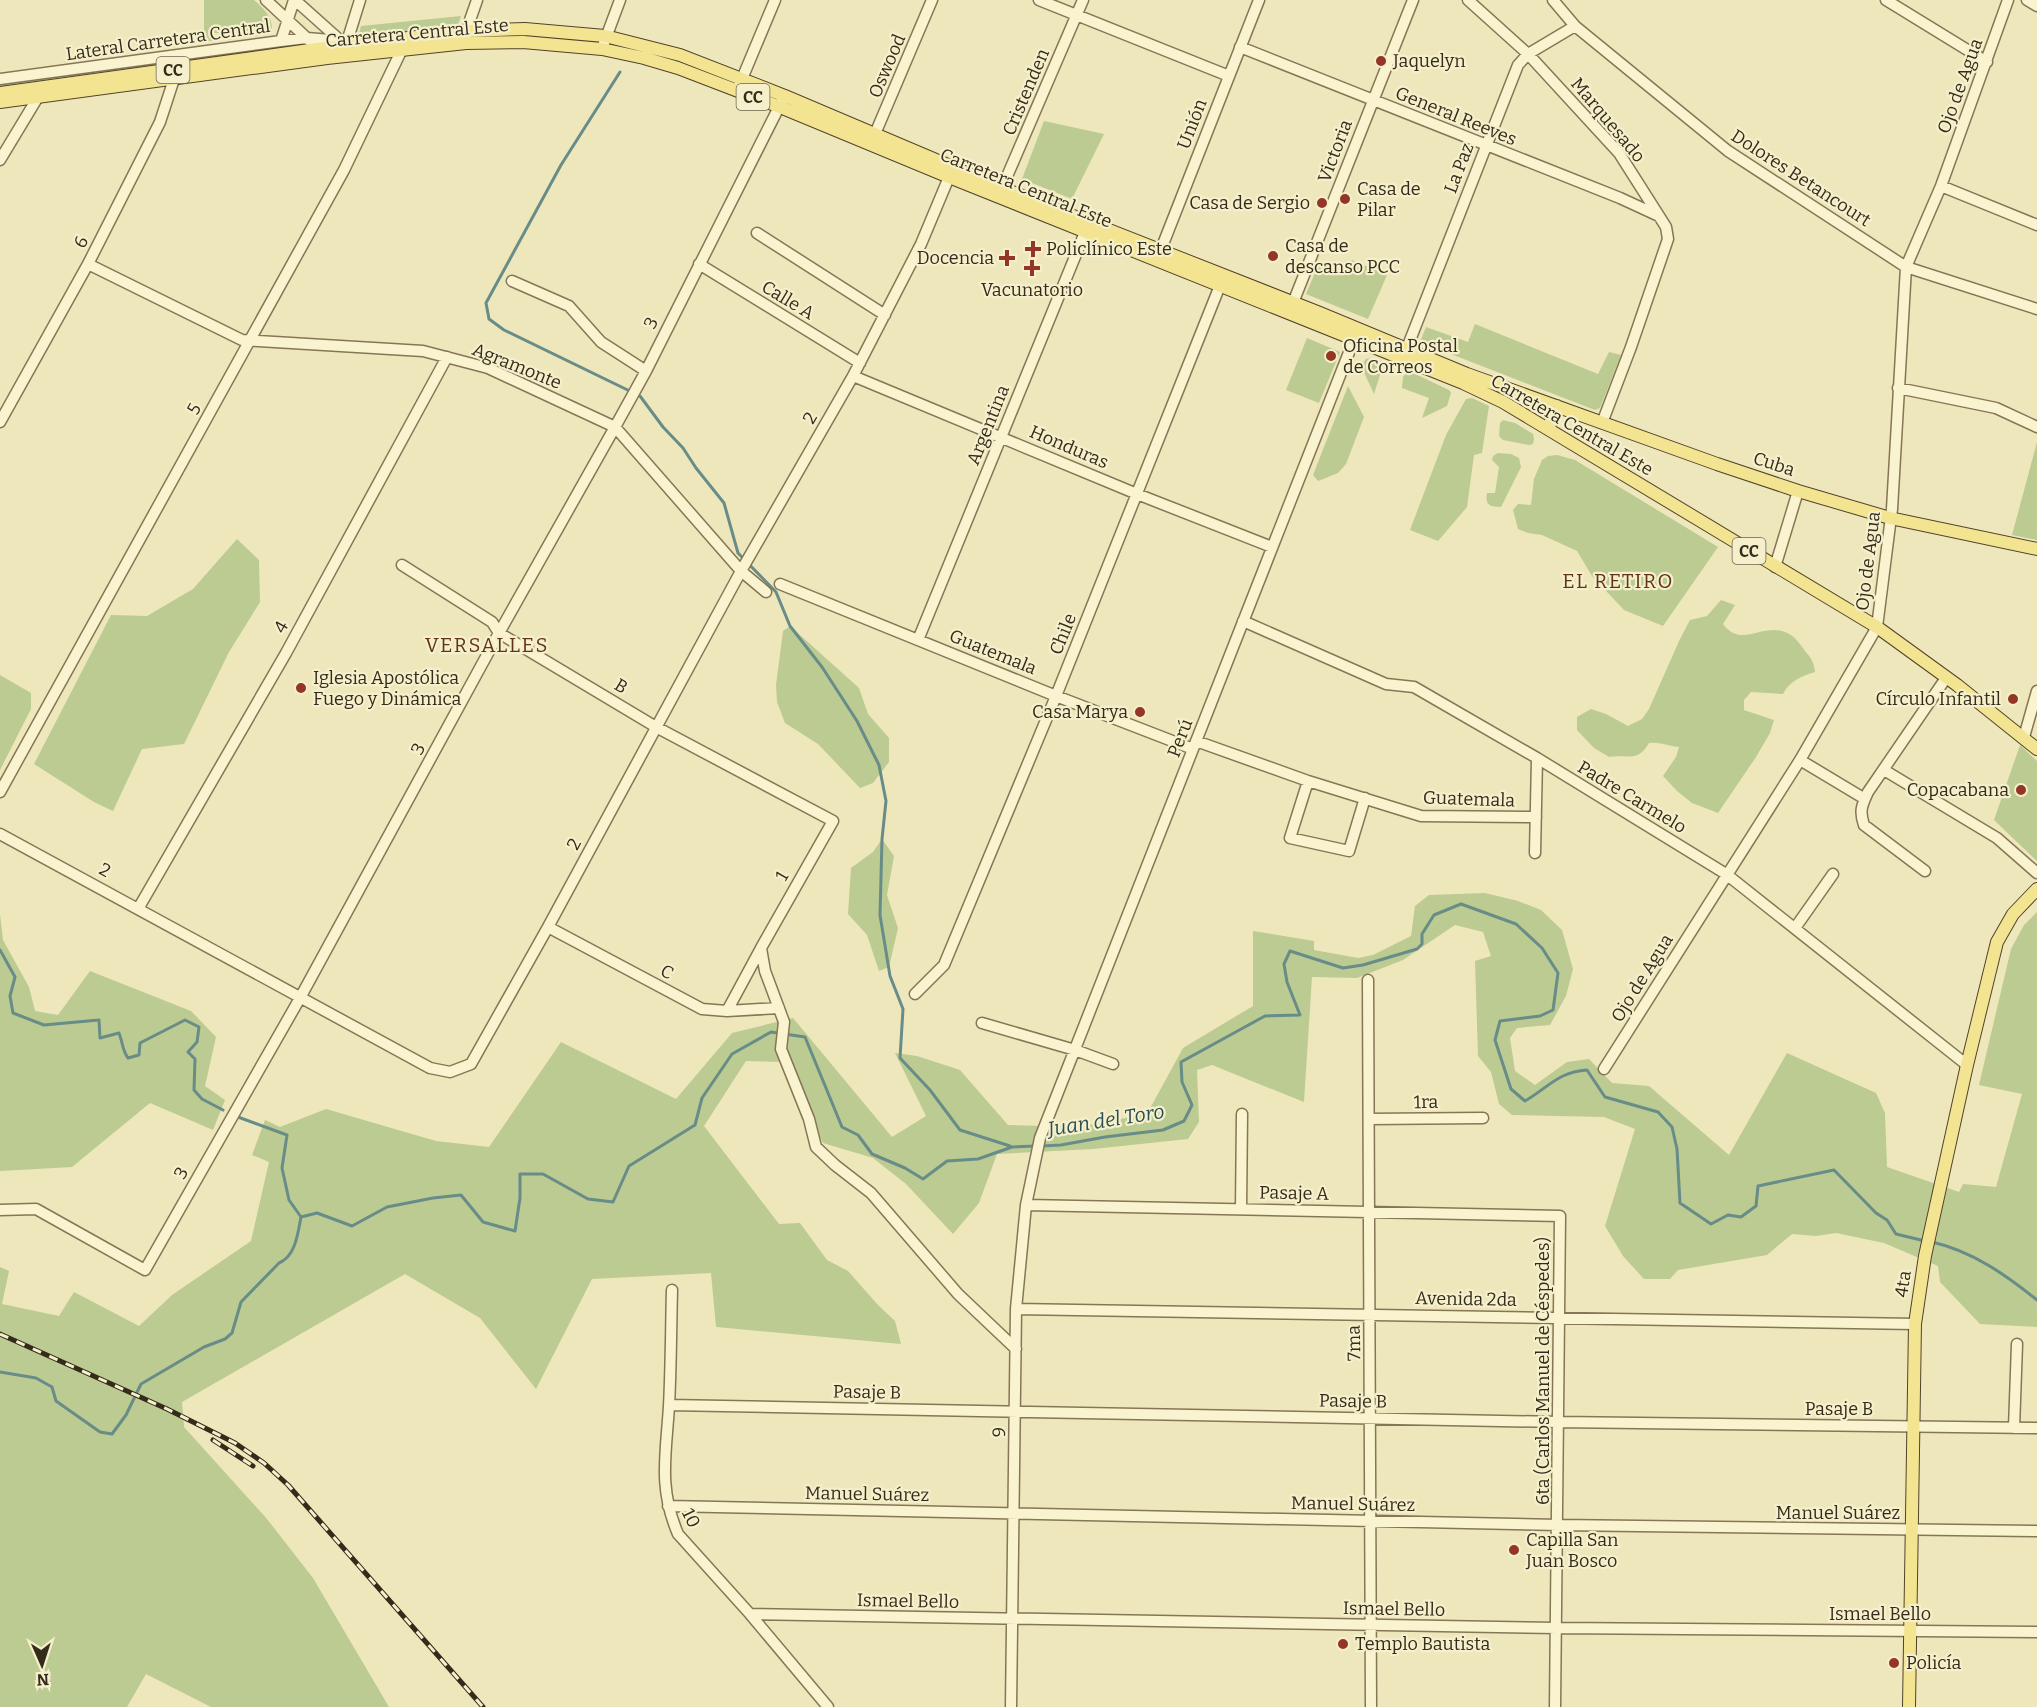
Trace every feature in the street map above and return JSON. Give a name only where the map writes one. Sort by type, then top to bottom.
[{"type":"main road","name":"Carretera Central Este","points":[[174,74],[317,48],[402,50],[466,37],[525,30],[605,36],[680,55],[740,85]]},
{"type":"main road","name":"Carretera Central Este","points":[[0,102],[38,93],[174,74],[327,58],[347,47],[407,37],[466,37],[602,49],[740,85],[1356,334],[1463,383],[1530,417],[1877,627],[2037,749]]},
{"type":"main road","name":"Carretera Central Este","points":[[0,93],[38,93]]},
{"type":"main road","name":"Carretera Central Este","points":[[1356,334],[1407,348],[1507,388]]},
{"type":"main road","name":"Cuba","points":[[1507,388],[1798,491],[1890,518],[2037,549]]},
{"type":"main road","points":[[1530,417],[1537,399]]},
{"type":"main road","points":[[1548,429],[1557,406]]},
{"type":"main road","points":[[2024,737],[2037,742]]},
{"type":"main road","name":"4ta","points":[[1909,1707],[1915,1324],[1925,1256],[1997,942],[2013,915],[2037,889]]},
{"type":"street","points":[[266,0],[327,58]]},
{"type":"street","points":[[281,41],[295,0],[347,47],[360,0]]},
{"type":"street","points":[[466,37],[477,0]]},
{"type":"street","points":[[602,49],[620,0]]},
{"type":"street","points":[[740,85],[775,0]]},
{"type":"street","name":"Oswood","points":[[873,139],[932,0]]},
{"type":"street","points":[[1039,0],[1229,76]]},
{"type":"street","name":"Cristenden","points":[[1000,192],[1083,0]]},
{"type":"street","name":"Unión","points":[[1158,255],[1259,0]]},
{"type":"street","name":"Victoria","points":[[1291,308],[1413,0]]},
{"type":"street","name":"Marquesado","points":[[1468,0],[1528,54],[1619,153],[1666,227],[1668,239],[1602,423]]},
{"type":"street","name":"Dolores Betancourt","points":[[1553,0],[1575,26],[1728,151],[1906,267],[2037,309]]},
{"type":"street","points":[[1886,0],[1987,62]]},
{"type":"street","name":"Ojo de Agua","points":[[1604,1069],[1800,760],[1877,627],[1890,518],[1906,267],[1941,186],[2008,0]]},
{"type":"street","points":[[2027,0],[2037,6]]},
{"type":"street","name":"La Paz","points":[[1407,348],[1518,65],[1528,54],[1575,26]]},
{"type":"street","name":"5","points":[[0,792],[344,170],[407,37]]},
{"type":"street","name":"Lateral Carretera Central","points":[[0,80],[307,38],[347,47]]},
{"type":"street","name":"General Reeves","points":[[1240,47],[1620,198],[1659,216]]},
{"type":"street","name":"6","points":[[0,422],[88,264],[160,122],[174,74]]},
{"type":"street","points":[[0,160],[38,93]]},
{"type":"street","name":"3","points":[[0,1210],[36,1209],[145,1270],[300,998],[499,633],[646,371],[782,101]]},
{"type":"street","name":"2","points":[[0,834],[430,1068],[450,1072],[471,1064],[741,571],[860,363],[921,244],[951,172]]},
{"type":"street","points":[[1941,186],[2037,225]]},
{"type":"street","name":"Argentina","points":[[918,640],[1087,226]]},
{"type":"street","points":[[757,233],[885,315]]},
{"type":"street","name":"Agramonte","points":[[88,264],[242,340],[423,351],[488,368],[615,427],[741,571],[766,592]]},
{"type":"street","name":"Calle A","points":[[699,264],[860,363]]},
{"type":"street","points":[[512,280],[568,306],[601,342],[646,371]]},
{"type":"street","name":"Chile","points":[[915,994],[944,965],[1056,696],[1221,281]]},
{"type":"street","name":"Perú","points":[[1035,1160],[1040,1138],[1356,334]]},
{"type":"street","name":"4","points":[[138,909],[286,653],[447,357]]},
{"type":"street","name":"Honduras","points":[[853,376],[1137,494],[1272,547]]},
{"type":"street","points":[[1898,388],[1996,408],[2037,427]]},
{"type":"street","points":[[1775,567],[1798,491]]},
{"type":"street","name":"B","points":[[402,565],[492,622],[499,633],[656,727],[833,821]]},
{"type":"street","name":"Guatemala","points":[[780,584],[1056,696],[1195,745],[1421,816],[1536,817]]},
{"type":"street","name":"Padre Carmelo","points":[[1243,621],[1386,684],[1414,687],[1537,758],[1726,874],[1967,1065]]},
{"type":"street","points":[[1925,871],[1864,825],[1861,806],[1946,678]]},
{"type":"street","points":[[2024,737],[2037,692]]},
{"type":"street","points":[[1535,853],[1537,758]]},
{"type":"street","points":[[1800,760],[1865,799]]},
{"type":"street","points":[[1884,770],[1997,838],[2037,873]]},
{"type":"street","points":[[1308,781],[1290,838],[1349,851],[1365,798]]},
{"type":"street","name":"1","points":[[727,1011],[760,948],[833,821]]},
{"type":"street","points":[[1795,928],[1833,874]]},
{"type":"street","name":"C","points":[[548,927],[702,1009],[727,1011],[779,1008]]},
{"type":"street","points":[[760,948],[784,1029],[781,1049],[809,1119],[816,1147],[871,1193],[958,1294],[1016,1349]]},
{"type":"street","name":"7ma","points":[[1368,980],[1371,1707]]},
{"type":"street","points":[[982,1023],[1075,1050],[1113,1064]]},
{"type":"street","points":[[1241,1209],[1242,1114]]},
{"type":"street","name":"1ra","points":[[1369,1119],[1484,1118]]},
{"type":"street","name":"9","points":[[1011,1707],[1017,1309],[1026,1205],[1035,1160]]},
{"type":"street","name":"Pasaje A","points":[[1026,1205],[1560,1216]]},
{"type":"street","name":"6ta (Carlos Manuel de Céspedes)","points":[[1555,1707],[1560,1216]]},
{"type":"street","name":"10","points":[[672,1290],[669,1405],[664,1481],[668,1506],[678,1534],[750,1614],[828,1707]]},
{"type":"street","name":"Avenida 2da","points":[[1017,1309],[1370,1313],[1915,1324]]},
{"type":"street","points":[[2014,1428],[2017,1344]]},
{"type":"street","name":"Pasaje B","points":[[669,1405],[1558,1422],[2037,1428]]},
{"type":"street","name":"Manuel Suárez","points":[[668,1506],[1558,1525],[2037,1531]]},
{"type":"street","name":"Ismael Bello","points":[[750,1614],[1557,1628],[2037,1632]]},
{"type":"green space","points":[[204,0],[254,0],[269,16],[272,29],[268,34],[226,40],[225,33],[213,33],[213,41],[204,41]]},
{"type":"green space","points":[[461,16],[458,25],[358,37],[361,26]]},
{"type":"green space","points":[[299,44],[301,47],[0,87],[0,83]]},
{"type":"green space","points":[[1044,121],[1104,134],[1072,199],[1022,179]]},
{"type":"green space","points":[[1352,260],[1387,275],[1368,319],[1306,294],[1320,261],[1346,271]]},
{"type":"green space","points":[[1475,324],[1598,374],[1609,352],[1621,355],[1600,408],[1595,410],[1420,342],[1426,327],[1468,342]]},
{"type":"green space","points":[[1307,338],[1340,352],[1319,403],[1286,390]]},
{"type":"green space","points":[[1371,358],[1384,362],[1374,394],[1361,366],[1366,359]]},
{"type":"green space","points":[[1407,372],[1449,390],[1451,393],[1447,406],[1422,418],[1429,398],[1402,388],[1403,377]]},
{"type":"green space","points":[[1348,386],[1364,417],[1346,464],[1338,473],[1318,481],[1313,475]]},
{"type":"green space","points":[[1472,398],[1489,406],[1482,453],[1474,455],[1467,507],[1438,541],[1410,530],[1446,435],[1466,399]]},
{"type":"green space","points":[[1503,420],[1515,423],[1533,434],[1533,444],[1503,440],[1499,436],[1500,423]]},
{"type":"green space","points":[[2037,442],[2037,540],[2012,535]]},
{"type":"green space","points":[[1498,453],[1511,454],[1519,458],[1521,467],[1501,507],[1487,503],[1487,493],[1495,493],[1499,467],[1492,460],[1493,456]]},
{"type":"green space","points":[[1557,455],[1575,460],[1718,547],[1663,626],[1624,610],[1592,576],[1577,551],[1542,535],[1518,529],[1513,510],[1518,504],[1531,505],[1534,479],[1542,460],[1548,456]]},
{"type":"green space","points":[[237,539],[259,560],[260,602],[229,652],[184,744],[142,749],[113,811],[94,802],[34,764],[111,615],[147,616],[193,589]]},
{"type":"green space","points":[[1721,600],[1735,605],[1723,624],[1730,631],[1738,635],[1771,630],[1789,634],[1798,641],[1811,658],[1815,672],[1792,682],[1783,694],[1751,692],[1744,700],[1744,710],[1774,720],[1770,733],[1756,757],[1718,813],[1692,803],[1663,776],[1676,757],[1679,747],[1649,743],[1636,755],[1609,757],[1594,748],[1577,730],[1577,717],[1591,709],[1628,726],[1642,719],[1649,709],[1690,620],[1707,616]]},
{"type":"green space","points":[[790,626],[859,688],[868,714],[889,738],[889,762],[873,783],[860,788],[818,744],[785,723],[777,702],[776,685],[783,631]]},
{"type":"green space","points":[[0,675],[31,693],[31,709],[0,770]]},
{"type":"green space","name":"Copacabana","points":[[2020,745],[2037,761],[2037,861],[1994,820]]},
{"type":"green space","points":[[882,839],[894,856],[887,895],[898,928],[889,967],[879,971],[867,935],[848,914],[851,868],[873,852]]},
{"type":"green space","points":[[1485,893],[1518,901],[1541,910],[1562,930],[1573,969],[1566,996],[1550,1025],[1517,1028],[1510,1038],[1515,1071],[1535,1085],[1567,1062],[1589,1059],[1612,1083],[1649,1086],[1729,1155],[1787,1053],[1876,1093],[1885,1113],[1887,1167],[1959,1192],[1963,1184],[1996,1187],[2022,1094],[1979,1085],[2011,949],[2024,925],[2037,912],[2037,1327],[1980,1324],[1940,1282],[1938,1266],[1884,1243],[1836,1233],[1816,1236],[1792,1234],[1767,1255],[1678,1270],[1670,1279],[1644,1279],[1623,1256],[1605,1226],[1635,1129],[1604,1117],[1512,1115],[1499,1104],[1491,1072],[1478,1056],[1475,961],[1491,956],[1483,932],[1455,925],[1403,960],[1357,978],[1312,977],[1304,1102],[1212,1065],[1197,1070],[1199,1122],[1188,1139],[1093,1149],[997,1154],[979,1203],[953,1234],[906,1184],[873,1158],[823,1143],[785,1062],[746,1061],[704,1126],[779,1224],[800,1223],[827,1260],[848,1271],[895,1321],[901,1344],[716,1327],[711,1273],[592,1279],[536,1389],[480,1318],[405,1274],[182,1402],[184,1427],[267,1519],[313,1578],[389,1707],[211,1707],[146,1674],[127,1707],[0,1707],[0,1267],[9,1271],[2,1304],[59,1316],[74,1292],[139,1326],[172,1295],[251,1241],[269,1162],[252,1155],[265,1120],[280,1127],[326,1109],[436,1141],[489,1147],[561,1042],[676,1099],[732,1033],[793,1018],[892,1137],[926,1116],[895,1053],[917,1056],[960,1070],[1008,1125],[1077,1127],[1147,1114],[1183,1048],[1253,1006],[1253,931],[1314,941],[1314,950],[1358,958],[1373,955],[1411,936],[1415,906],[1429,895]]},
{"type":"green space","points":[[0,914],[3,940],[29,987],[35,1011],[58,1015],[90,971],[191,1011],[216,1037],[205,1086],[225,1100],[213,1130],[150,1103],[72,1167],[0,1171]]},
{"type":"waterway","points":[[620,72],[561,165],[486,303],[489,319],[504,330],[640,396],[724,503],[738,553],[776,592],[790,626],[822,667],[857,721],[879,765],[886,801],[882,839],[880,915],[890,976],[903,1009],[900,1058],[930,1090],[960,1130],[1010,1146]]},
{"type":"waterway","name":"Juan del Toro","points":[[1042,1146],[1163,1130],[1184,1121],[1192,1105],[1182,1082],[1181,1062],[1265,1016],[1300,1015],[1287,982],[1284,964],[1290,951],[1343,968],[1363,965],[1417,949],[1422,944],[1422,934],[1434,915],[1461,904],[1516,924],[1542,948],[1558,973],[1553,1010],[1540,1016],[1500,1021],[1495,1040],[1511,1089],[1525,1101],[1561,1077],[1587,1070],[1605,1097],[1658,1112],[1672,1127],[1677,1149],[1680,1203],[1711,1224],[1728,1215],[1741,1217],[1756,1206],[1758,1186],[1834,1170],[1876,1213],[1887,1220],[1896,1234],[1925,1241]]},
{"type":"waterway","points":[[0,950],[15,977],[10,996],[13,1013],[44,1025],[99,1020],[100,1038],[119,1033],[128,1058],[139,1055],[140,1043],[185,1020],[199,1027],[197,1042],[188,1052],[195,1059],[194,1090],[202,1099],[223,1110]]},
{"type":"waterway","name":"Juan del Toro","points":[[301,1217],[317,1213],[352,1226],[387,1207],[461,1195],[483,1222],[515,1231],[520,1198],[520,1174],[543,1174],[588,1199],[613,1202],[629,1166],[695,1125],[702,1098],[732,1054],[771,1032],[805,1037],[842,1127],[858,1135],[872,1154],[905,1168],[923,1179],[947,1161],[978,1159],[1012,1147],[1036,1146]]},
{"type":"waterway","points":[[238,1117],[287,1135],[282,1168],[289,1200],[301,1217]]},
{"type":"waterway","name":"Juan del Toro","points":[[0,1372],[36,1378],[52,1387],[56,1401],[100,1432],[112,1434],[126,1415],[141,1384],[204,1347],[225,1339],[232,1333],[241,1302],[279,1263],[285,1260],[293,1249],[301,1217]]},
{"type":"waterway","name":"Juan del Toro","points":[[1932,1242],[1961,1251],[1988,1265],[2037,1300]]},
{"type":"railway","points":[[0,1334],[167,1409],[235,1443],[264,1463],[288,1485],[483,1707]]},
{"type":"railway","points":[[213,1440],[253,1466]]},
{"type":"place","name":"Jaquelyn","points":[[1381,61]]},
{"type":"place","name":"Casa de Pilar","points":[[1345,199]]},
{"type":"place","name":"Casa de Sergio","points":[[1322,203]]},
{"type":"place","name":"Policlínico Este","points":[[1033,249]]},
{"type":"place","name":"Casa de descanso PCC","points":[[1273,256]]},
{"type":"place","name":"Docencia","points":[[1007,258]]},
{"type":"place","name":"Vacunatorio","points":[[1032,268]]},
{"type":"place","name":"Oficina Postal de Correos","points":[[1331,356]]},
{"type":"place","name":"Iglesia Apostólica Fuego y Dinámica","points":[[301,688]]},
{"type":"place","name":"Círculo Infantil","points":[[2013,699]]},
{"type":"place","name":"Casa Marya","points":[[1140,712]]},
{"type":"place","name":"Copacabana","points":[[2021,790]]},
{"type":"place","name":"Capilla San Juan Bosco","points":[[1514,1550]]},
{"type":"place","name":"Templo Bautista","points":[[1343,1644]]},
{"type":"place","name":"Policía","points":[[1894,1663]]},
{"type":"district","name":"EL RETIRO","points":[[1618,581]]},
{"type":"district","name":"VERSALLES","points":[[487,645]]}]
